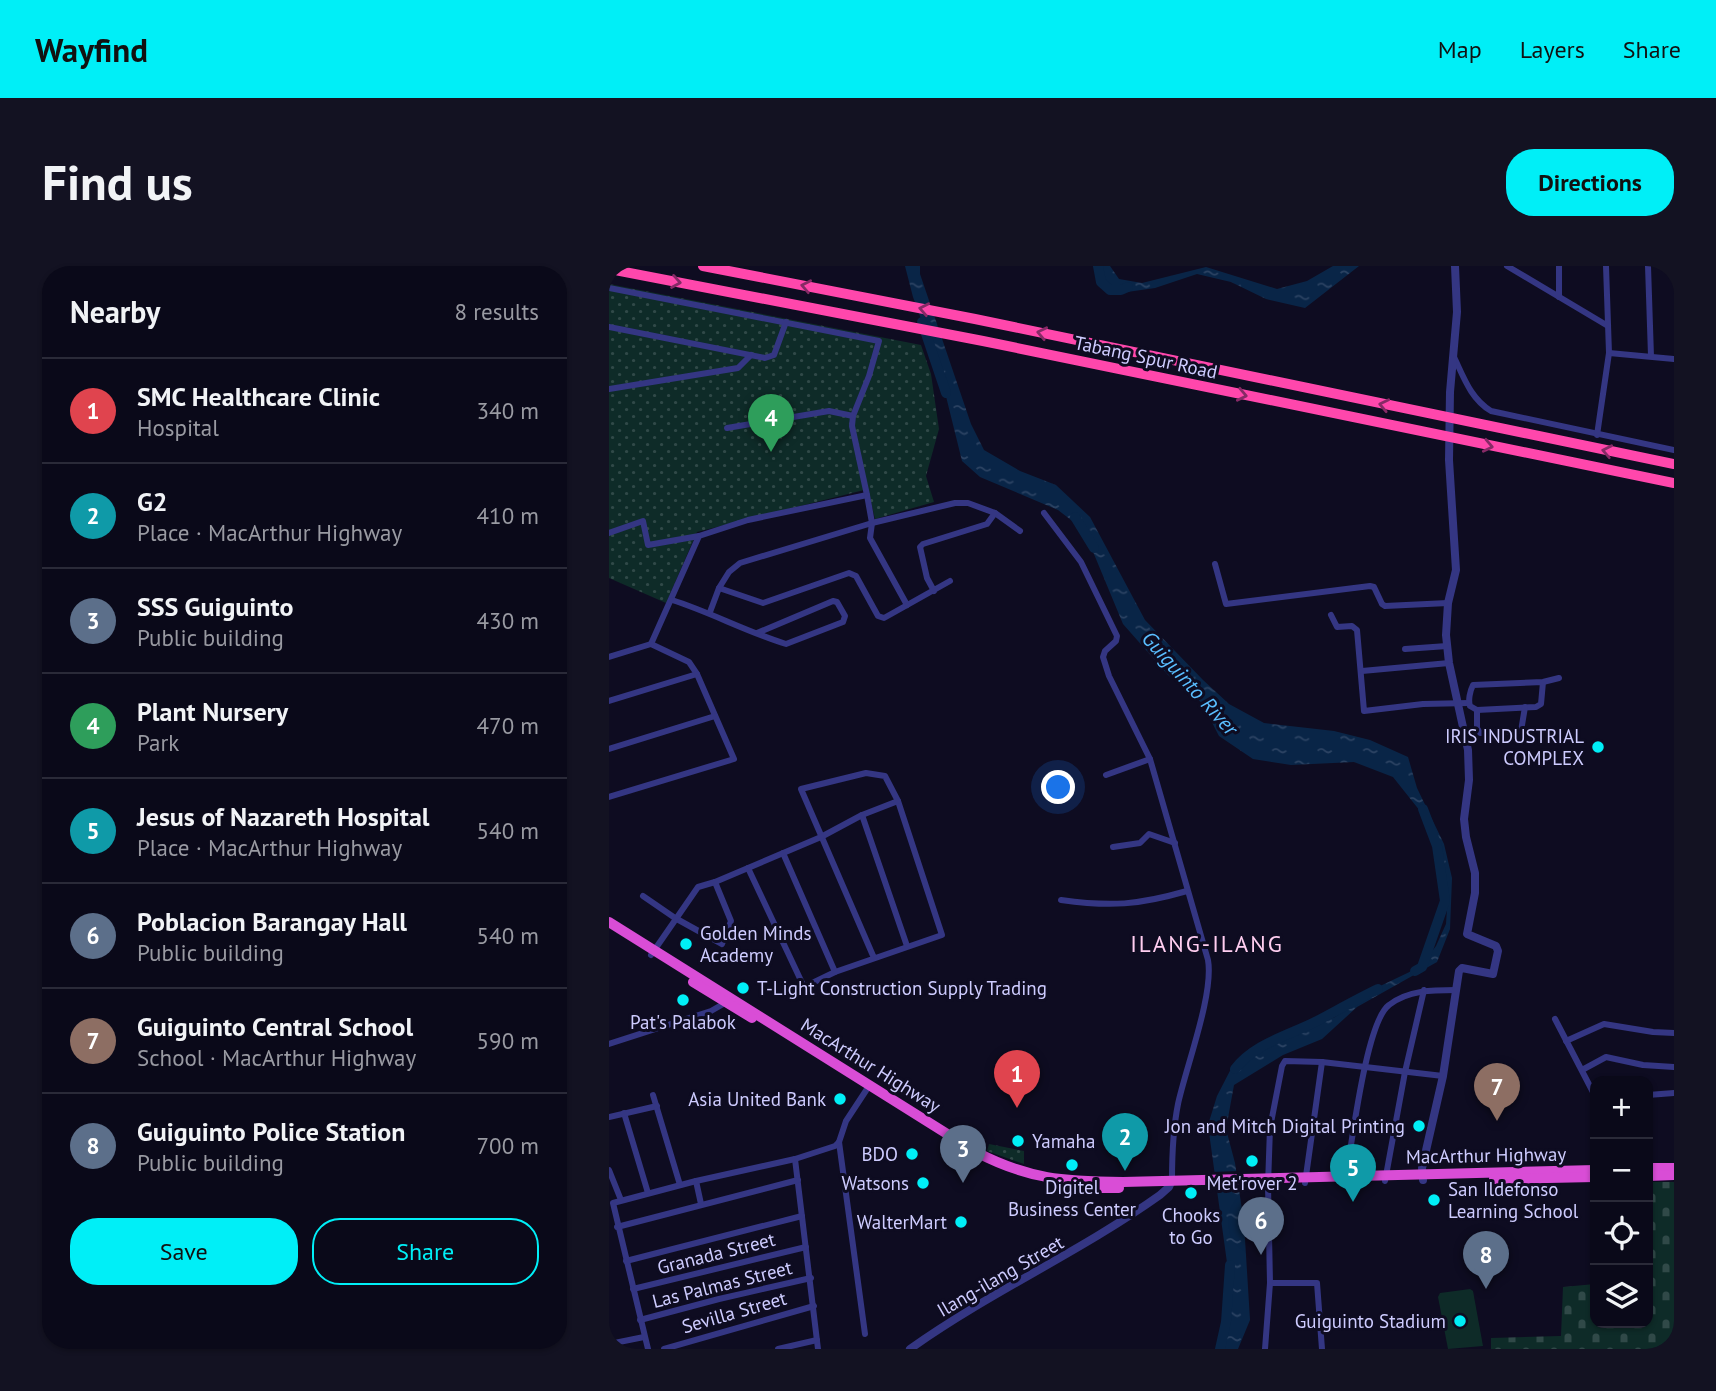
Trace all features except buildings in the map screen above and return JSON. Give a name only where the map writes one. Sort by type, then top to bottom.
[{"type":"highway","name":"Tabang Spur Road","points":[[703,266],[975,319],[1674,464]]},
{"type":"highway","name":"Tabang Spur Road","points":[[609,270],[983,341],[1674,484]]},
{"type":"highway","name":"MacArthur Highway","points":[[609,922],[652,953]]},
{"type":"highway","name":"MacArthur Highway","points":[[609,929],[976,1152],[1020,1172],[1065,1182],[1170,1184],[1590,1170]]},
{"type":"highway","points":[[1653,1168],[1674,1168]]},
{"type":"highway","points":[[1653,1175],[1674,1175]]},
{"type":"highway","name":"MacArthur Highway","points":[[1305,1181],[1346,1176],[1385,1178]]},
{"type":"highway","name":"MacArthur Highway","points":[[1423,1177],[1590,1177]]},
{"type":"street","points":[[1423,1177],[1462,968],[1493,974],[1498,951],[1496,946],[1467,934],[1474,900],[1475,873],[1464,819],[1469,780],[1468,750],[1447,646],[1448,603],[1455,570],[1449,460],[1457,280],[1455,266]]},
{"type":"street","points":[[1507,266],[1608,326]]},
{"type":"street","points":[[1520,266],[1520,275]]},
{"type":"street","points":[[1559,266],[1559,297]]},
{"type":"street","points":[[1597,435],[1609,353],[1606,266]]},
{"type":"street","points":[[1648,266],[1651,356]]},
{"type":"street","points":[[609,288],[879,341],[853,416],[852,430],[867,495],[870,538],[907,605]]},
{"type":"street","points":[[609,327],[765,358],[774,355],[786,322]]},
{"type":"street","points":[[1609,353],[1674,359]]},
{"type":"street","points":[[609,389],[738,368],[751,355]]},
{"type":"street","points":[[1454,357],[1470,390],[1480,403],[1491,411],[1674,450]]},
{"type":"street","points":[[727,428],[829,411],[853,416]]},
{"type":"street","points":[[609,533],[643,521],[648,545],[699,536],[748,520],[867,495]]},
{"type":"street","points":[[710,612],[719,588],[729,572],[740,562],[871,523],[961,502],[995,513],[1020,531]]},
{"type":"street","points":[[934,591],[927,578],[920,547],[987,524],[995,513]]},
{"type":"street","points":[[1044,513],[1081,562],[1117,636],[1103,657],[1109,676],[1150,759],[1204,941],[1210,974],[1178,1107],[1172,1143],[1170,1184]]},
{"type":"street","points":[[651,644],[699,536]]},
{"type":"street","points":[[1215,565],[1226,604],[1370,586],[1374,587],[1385,606],[1448,603]]},
{"type":"street","points":[[719,588],[762,603],[849,573],[856,576],[880,618],[884,618],[950,581]]},
{"type":"street","points":[[672,600],[710,612],[757,633],[786,644],[843,622],[845,616],[837,602],[833,601],[757,633]]},
{"type":"street","points":[[1331,615],[1337,626],[1352,626],[1357,630],[1364,711],[1457,702],[1469,703],[1477,710],[1525,707],[1541,704],[1543,682]]},
{"type":"street","points":[[609,657],[651,644],[689,662],[697,674],[734,759],[609,797]]},
{"type":"street","points":[[1405,649],[1447,646]]},
{"type":"street","points":[[1362,671],[1449,663]]},
{"type":"street","points":[[609,701],[697,674]]},
{"type":"street","points":[[1469,703],[1473,685],[1543,682],[1559,678]]},
{"type":"street","points":[[1477,710],[1477,728],[1480,733],[1521,732],[1525,707]]},
{"type":"street","points":[[609,749],[715,716]]},
{"type":"street","points":[[1107,775],[1150,759]]},
{"type":"street","points":[[748,868],[804,987],[835,972],[942,935],[898,801],[885,776],[873,773],[801,789],[874,958]]},
{"type":"street","points":[[652,953],[698,887],[821,837],[862,815],[898,801]]},
{"type":"street","points":[[862,815],[907,946]]},
{"type":"street","points":[[1113,847],[1140,843],[1149,834],[1175,844]]},
{"type":"street","points":[[783,853],[835,972]]},
{"type":"street","points":[[643,896],[675,918],[722,944],[731,921],[715,882]]},
{"type":"street","points":[[1061,900],[1120,905],[1147,902],[1187,891]]},
{"type":"street","points":[[1346,1176],[1365,1067],[1374,1031],[1385,1008],[1424,990],[1456,990]]},
{"type":"street","points":[[1385,1178],[1424,990]]},
{"type":"street","points":[[609,1044],[711,1010],[727,1000]]},
{"type":"street","points":[[1555,1019],[1590,1086]]},
{"type":"street","points":[[1566,1041],[1604,1024],[1674,1033]]},
{"type":"street","points":[[1582,1070],[1606,1058],[1643,1065],[1674,1066]]},
{"type":"street","points":[[1265,1349],[1270,1283],[1264,1182],[1270,1128],[1285,1061],[1322,1062],[1443,1076]]},
{"type":"street","points":[[1305,1181],[1322,1062]]},
{"type":"street","points":[[865,1334],[839,1142],[846,1121],[868,1088]]},
{"type":"street","points":[[1653,1095],[1674,1093]]},
{"type":"street","points":[[653,1094],[680,1185]]},
{"type":"street","points":[[609,1117],[657,1106]]},
{"type":"street","points":[[624,1113],[648,1193]]},
{"type":"street","points":[[648,1349],[613,1203],[795,1158],[835,1146],[839,1142]]},
{"type":"street","points":[[795,1158],[818,1349]]},
{"type":"street","points":[[609,1170],[621,1200]]},
{"type":"street","points":[[617,1227],[798,1180]]},
{"type":"street","points":[[696,1181],[701,1204]]},
{"type":"street","name":"Ilang-ilang Street","points":[[910,1349],[1018,1280],[1081,1247],[1170,1184]]},
{"type":"street","points":[[626,1261],[802,1216]]},
{"type":"street","name":"Granada Street","points":[[633,1289],[806,1247]]},
{"type":"street","name":"Las Palmas Street","points":[[640,1320],[811,1278]]},
{"type":"street","points":[[1270,1283],[1317,1283],[1322,1349]]},
{"type":"street","name":"Sevilla Street","points":[[664,1349],[814,1306]]},
{"type":"street","points":[[609,1343],[644,1337]]},
{"type":"street","points":[[778,1349],[817,1340]]},
{"type":"green space","points":[[609,284],[921,345],[931,374],[939,429],[926,476],[934,502],[875,519],[868,489],[697,532],[666,603],[609,578]]},
{"type":"green space","points":[[989,1144],[1024,1151],[1024,1164],[987,1151]]},
{"type":"green space","points":[[1653,1182],[1674,1182],[1674,1349],[1491,1349],[1491,1338],[1561,1336],[1563,1287],[1590,1284],[1590,1328],[1653,1328]]},
{"type":"green space","name":"Guiguinto Stadium","points":[[1470,1289],[1473,1291],[1483,1346],[1448,1349],[1438,1297],[1440,1293]]},
{"type":"water","points":[[905,266],[920,266],[920,274],[971,424],[984,450],[1020,471],[1056,485],[1090,517],[1145,620],[1229,704],[1264,723],[1334,731],[1370,740],[1408,757],[1417,788],[1444,844],[1452,878],[1450,929],[1437,962],[1357,1007],[1322,1039],[1283,1055],[1234,1085],[1226,1129],[1235,1163],[1244,1223],[1250,1320],[1238,1349],[1222,1349],[1228,1329],[1229,1277],[1208,1125],[1217,1096],[1234,1063],[1335,1017],[1376,988],[1420,967],[1436,946],[1446,924],[1448,894],[1428,821],[1393,777],[1354,762],[1291,765],[1253,759],[1219,736],[1202,703],[1168,675],[1123,624],[1084,530],[1058,510],[980,477],[962,461],[939,368],[913,297]]},
{"type":"water","points":[[1098,266],[1110,266],[1119,279],[1142,283],[1206,267],[1277,289],[1307,281],[1333,266],[1359,266],[1305,308],[1266,299],[1231,282],[1197,274],[1155,288],[1120,293],[1102,279]]},
{"type":"pier","points":[[1240,1171],[1243,1188],[1213,1189],[1211,1172]]},
{"type":"waterway","name":"Guiguinto River","points":[[1098,266],[1101,282],[1110,290],[1128,287]]},
{"type":"waterway","name":"Guiguinto River","points":[[922,322],[946,393]]},
{"type":"waterway","name":"Guiguinto River","points":[[1075,517],[1094,548]]},
{"type":"waterway","name":"Guiguinto River","points":[[1415,971],[1422,967],[1445,901],[1437,846],[1423,809]]},
{"type":"waterway","name":"Guiguinto River","points":[[1235,1069],[1261,1047],[1378,989]]},
{"type":"waterway","name":"Guiguinto River","points":[[1220,1349],[1226,1322],[1230,1265]]},
{"type":"place","name":"Plant Nursery","points":[[771,452]]},
{"type":"place","name":"IRIS INDUSTRIAL COMPLEX","points":[[1598,747]]},
{"type":"place","name":"Golden Minds Academy","points":[[686,944]]},
{"type":"place","name":"T-Light Construction Supply Trading","points":[[743,988]]},
{"type":"place","name":"Pat's Palabok","points":[[683,1000]]},
{"type":"place","name":"Asia United Bank","points":[[840,1099]]},
{"type":"place","name":"SMC Healthcare Clinic","points":[[1017,1108]]},
{"type":"place","name":"Guiguinto Central School","points":[[1497,1121]]},
{"type":"place","name":"Jon and Mitch Digital Printing","points":[[1419,1126]]},
{"type":"place","name":"Yamaha","points":[[1018,1141]]},
{"type":"place","name":"BDO","points":[[912,1154]]},
{"type":"place","name":"Met'rover 2","points":[[1252,1161]]},
{"type":"place","name":"Digitel Business Center","points":[[1072,1165]]},
{"type":"place","name":"G2","points":[[1125,1171]]},
{"type":"place","name":"Watsons","points":[[923,1183]]},
{"type":"place","name":"SSS Guiguinto","points":[[963,1183]]},
{"type":"place","name":"Chooks to Go","points":[[1191,1193]]},
{"type":"place","name":"San Ildefonso Learning School","points":[[1434,1200]]},
{"type":"place","name":"Jesus of Nazareth Hospital","points":[[1353,1202]]},
{"type":"place","name":"WalterMart","points":[[961,1222]]},
{"type":"place","name":"Poblacion Barangay Hall","points":[[1261,1255]]},
{"type":"place","name":"Guiguinto Police Station","points":[[1486,1289]]},
{"type":"place","name":"Guiguinto Stadium","points":[[1460,1321]]},
{"type":"district","name":"ILANG-ILANG","points":[[1207,943]]}]
